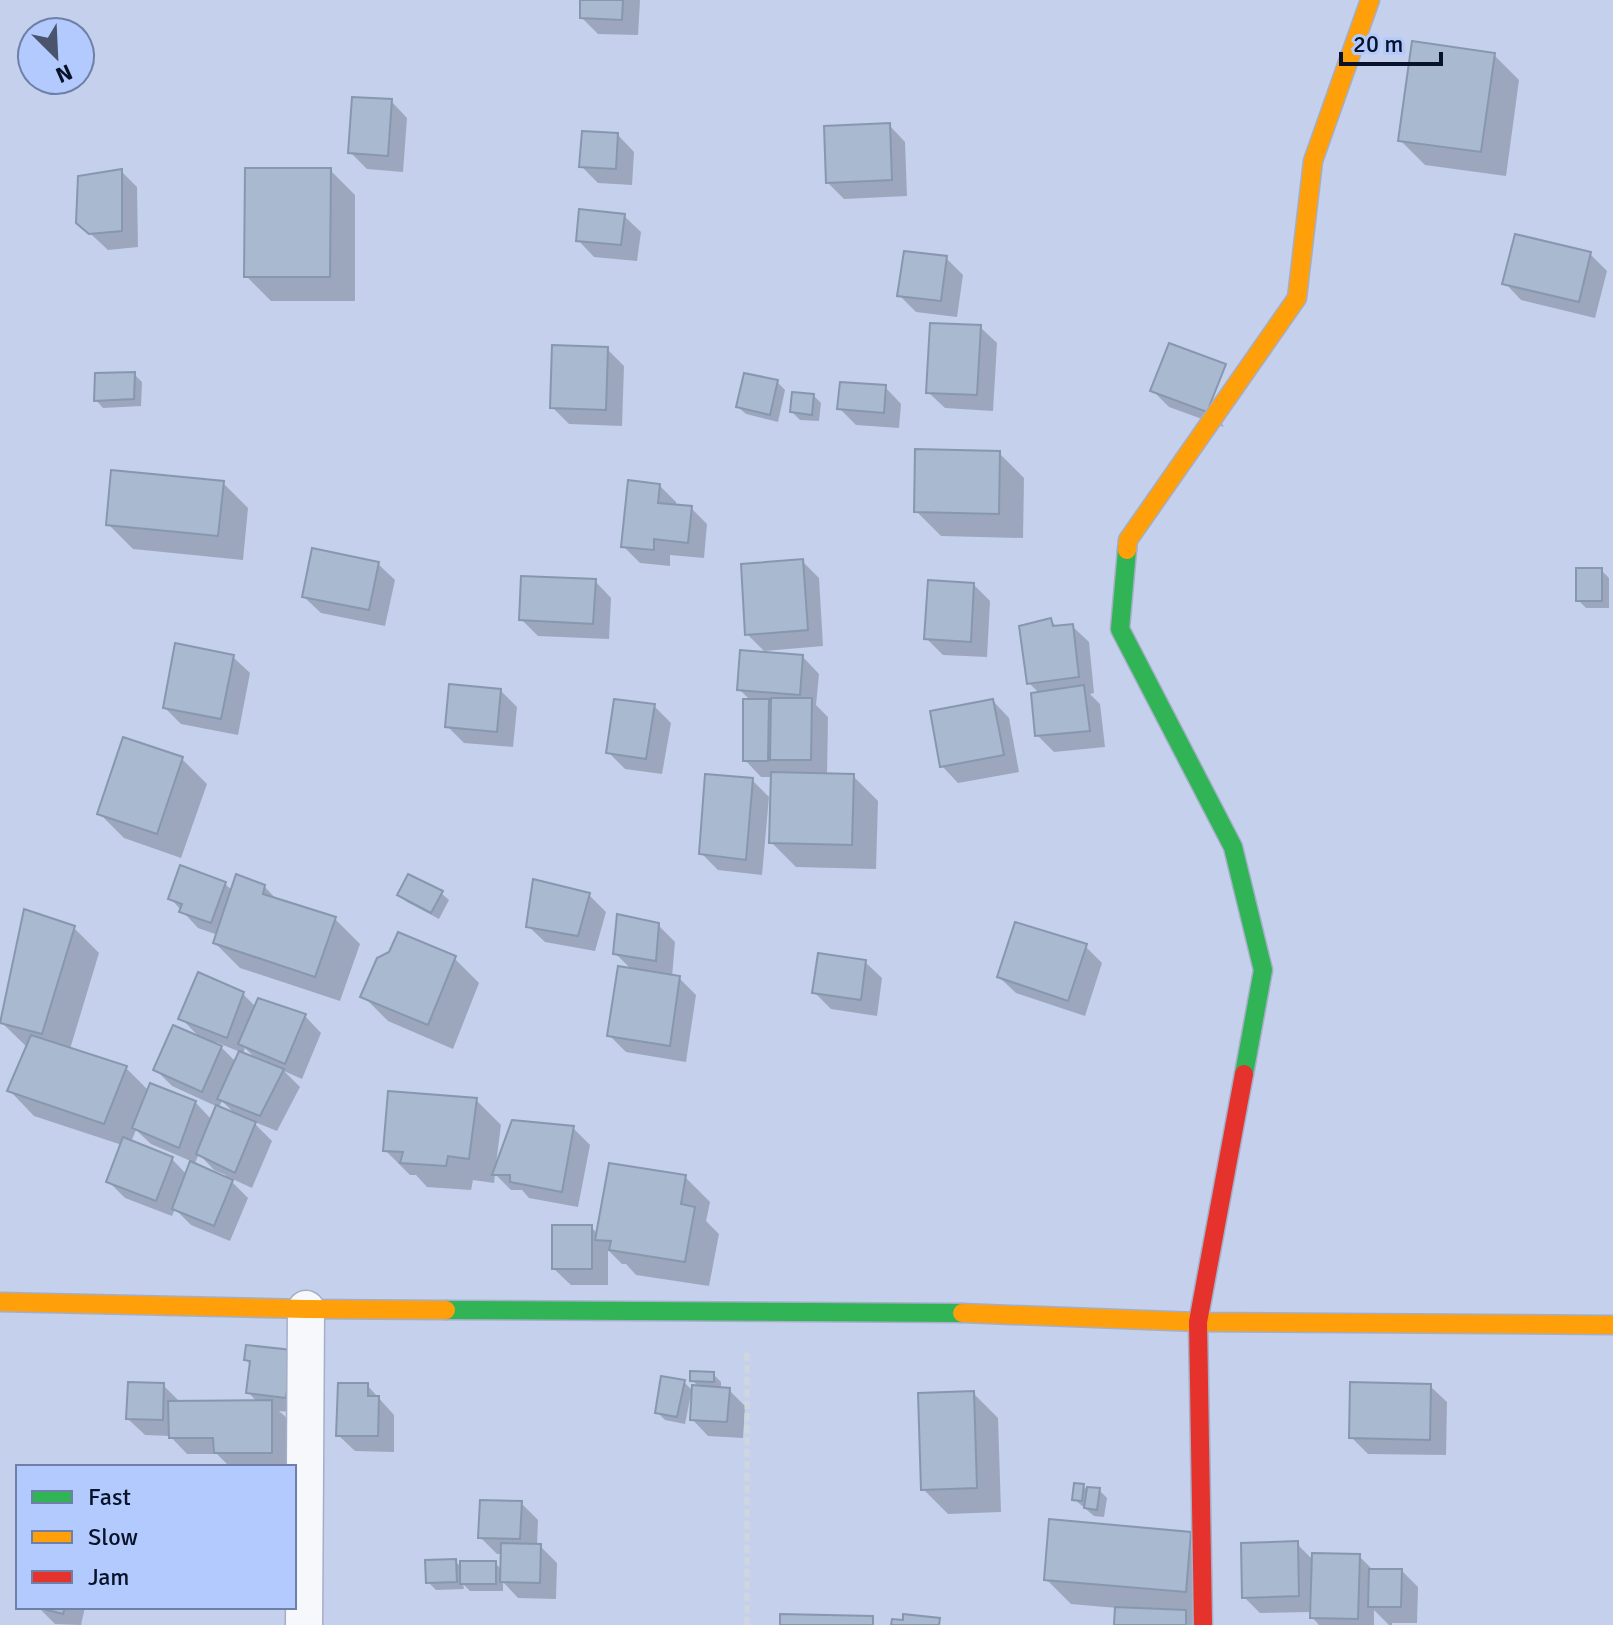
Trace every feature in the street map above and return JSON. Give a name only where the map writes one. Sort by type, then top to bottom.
[{"type":"street","points":[[1203,1625],[1198,1322],[1263,970],[1233,847],[1120,629],[1128,540],[1297,298],[1313,161],[1370,0]]},
{"type":"street","points":[[0,1302],[306,1309],[1001,1313],[1198,1322],[1613,1325]]},
{"type":"street","points":[[304,1625],[306,1309]]},
{"type":"path","points":[[747,1311],[747,1625]]},
{"type":"building","points":[[580,0],[623,0],[622,20],[580,18]]},
{"type":"building","points":[[1412,41],[1495,53],[1481,152],[1398,141]]},
{"type":"building","points":[[352,97],[392,99],[388,156],[348,153]]},
{"type":"building","points":[[890,123],[892,180],[826,183],[824,126]]},
{"type":"building","points":[[582,131],[618,133],[616,169],[579,167]]},
{"type":"building","points":[[245,168],[331,168],[330,277],[244,277]]},
{"type":"building","points":[[122,169],[122,231],[89,234],[76,223],[78,176]]},
{"type":"building","points":[[579,209],[625,214],[621,245],[576,241]]},
{"type":"building","points":[[1515,234],[1591,252],[1579,302],[1502,284]]},
{"type":"building","points":[[904,251],[947,256],[941,301],[897,296]]},
{"type":"building","points":[[930,323],[981,325],[977,395],[926,393]]},
{"type":"building","points":[[1169,343],[1226,364],[1207,412],[1150,391]]},
{"type":"building","points":[[552,345],[608,347],[606,410],[550,408]]},
{"type":"building","points":[[135,372],[134,399],[94,401],[95,373]]},
{"type":"building","points":[[744,373],[778,380],[770,415],[736,407]]},
{"type":"building","points":[[840,382],[886,385],[884,413],[837,409]]},
{"type":"building","points":[[792,392],[814,394],[812,415],[790,412]]},
{"type":"building","points":[[915,449],[1000,451],[999,514],[914,512]]},
{"type":"building","points":[[111,470],[224,481],[218,536],[106,525]]},
{"type":"building","points":[[628,480],[660,484],[658,503],[692,506],[688,543],[654,539],[654,550],[621,547]]},
{"type":"building","points":[[312,548],[379,562],[369,610],[302,597]]},
{"type":"building","points":[[803,559],[808,630],[745,635],[741,564]]},
{"type":"building","points":[[1576,568],[1602,568],[1602,601],[1576,601]]},
{"type":"building","points":[[521,576],[596,579],[593,624],[519,620]]},
{"type":"building","points":[[928,580],[974,583],[971,642],[924,639]]},
{"type":"building","points":[[1051,618],[1053,626],[1073,624],[1079,677],[1027,684],[1019,626]]},
{"type":"building","points":[[175,643],[234,655],[221,719],[163,708]]},
{"type":"building","points":[[740,650],[803,655],[800,695],[737,690]]},
{"type":"building","points":[[449,684],[501,689],[497,732],[445,727]]},
{"type":"building","points":[[1084,685],[1090,731],[1035,736],[1031,693]]},
{"type":"building","points":[[771,698],[812,698],[811,760],[770,760]]},
{"type":"building","points":[[614,699],[655,704],[646,759],[606,753]]},
{"type":"building","points":[[743,699],[769,699],[768,761],[743,761]]},
{"type":"building","points":[[993,699],[1004,755],[940,767],[930,711]]},
{"type":"building","points":[[123,737],[183,757],[157,834],[97,814]]},
{"type":"building","points":[[771,772],[854,774],[852,845],[769,843]]},
{"type":"building","points":[[705,774],[753,778],[746,860],[699,854]]},
{"type":"building","points":[[180,865],[226,882],[211,923],[179,912],[182,904],[168,899]]},
{"type":"building","points":[[236,874],[265,885],[263,894],[336,917],[315,977],[213,943]]},
{"type":"building","points":[[408,874],[443,891],[431,913],[397,895]]},
{"type":"building","points":[[533,879],[590,893],[578,936],[526,927]]},
{"type":"building","points":[[24,909],[75,926],[42,1034],[0,1023]]},
{"type":"building","points":[[617,914],[659,923],[656,961],[613,954]]},
{"type":"building","points":[[1015,922],[1087,944],[1068,1001],[997,977]]},
{"type":"building","points":[[398,932],[456,956],[428,1025],[360,997],[377,958],[389,952]]},
{"type":"building","points":[[818,953],[866,960],[861,1000],[812,993]]},
{"type":"building","points":[[618,966],[680,976],[670,1046],[607,1036]]},
{"type":"building","points":[[198,972],[244,992],[227,1038],[178,1019]]},
{"type":"building","points":[[258,998],[306,1014],[285,1064],[238,1044]]},
{"type":"building","points":[[173,1025],[222,1046],[202,1092],[153,1070]]},
{"type":"building","points":[[31,1035],[127,1066],[104,1124],[7,1091]]},
{"type":"building","points":[[239,1051],[284,1069],[260,1116],[217,1099]]},
{"type":"building","points":[[150,1083],[196,1101],[179,1148],[132,1128]]},
{"type":"building","points":[[388,1091],[477,1098],[469,1159],[448,1156],[446,1166],[400,1163],[403,1152],[383,1151]]},
{"type":"building","points":[[216,1105],[256,1122],[235,1173],[196,1154]]},
{"type":"building","points":[[512,1120],[574,1126],[562,1192],[510,1182],[510,1175],[492,1175]]},
{"type":"building","points":[[123,1137],[173,1157],[156,1201],[106,1182]]},
{"type":"building","points":[[190,1161],[233,1180],[214,1226],[172,1209]]},
{"type":"building","points":[[609,1163],[686,1175],[681,1204],[695,1207],[685,1262],[609,1250],[611,1241],[595,1240]]},
{"type":"building","points":[[552,1225],[592,1225],[592,1269],[552,1269]]},
{"type":"building","points":[[246,1345],[292,1350],[286,1398],[246,1393],[250,1361],[244,1360]]},
{"type":"building","points":[[690,1371],[714,1372],[714,1382],[690,1381]]},
{"type":"building","points":[[661,1376],[685,1380],[677,1417],[655,1413]]},
{"type":"building","points":[[128,1382],[164,1383],[163,1420],[126,1419]]},
{"type":"building","points":[[1350,1382],[1431,1384],[1430,1440],[1349,1438]]},
{"type":"building","points":[[338,1383],[368,1383],[368,1396],[379,1396],[378,1436],[336,1436]]},
{"type":"building","points":[[692,1385],[730,1388],[727,1422],[690,1420]]},
{"type":"building","points":[[974,1391],[977,1488],[921,1490],[918,1393]]},
{"type":"building","points":[[272,1400],[272,1453],[214,1453],[213,1438],[169,1438],[168,1401]]},
{"type":"building","points":[[1074,1483],[1084,1484],[1082,1501],[1072,1500]]},
{"type":"building","points":[[1087,1487],[1100,1488],[1097,1510],[1084,1508]]},
{"type":"building","points":[[480,1500],[522,1501],[520,1539],[478,1538]]},
{"type":"building","points":[[1049,1519],[1191,1532],[1186,1592],[1044,1580]]},
{"type":"building","points":[[1298,1541],[1299,1596],[1242,1598],[1241,1543]]},
{"type":"building","points":[[501,1543],[541,1544],[540,1583],[500,1582]]},
{"type":"building","points":[[1312,1553],[1360,1554],[1358,1619],[1310,1618]]},
{"type":"building","points":[[456,1559],[457,1582],[426,1583],[425,1560]]},
{"type":"building","points":[[460,1561],[496,1561],[496,1584],[460,1584]]},
{"type":"building","points":[[1369,1569],[1402,1569],[1401,1607],[1368,1607]]},
{"type":"building","points":[[1115,1607],[1186,1610],[1186,1625],[1114,1625]]},
{"type":"building","points":[[44,1609],[64,1609],[63,1614]]},
{"type":"building","points":[[780,1614],[873,1616],[873,1625],[780,1625]]},
{"type":"building","points":[[903,1614],[940,1618],[939,1625],[891,1625],[892,1619],[903,1620]]},
{"type":"traffic: fast","points":[[1127,550],[1120,629],[1233,847],[1263,970],[1244,1074]]},
{"type":"traffic: fast","points":[[446,1310],[962,1313]]},
{"type":"traffic: slow","points":[[1127,550],[1128,540],[1297,298],[1313,161],[1370,0]]},
{"type":"traffic: slow","points":[[0,1302],[446,1310]]},
{"type":"traffic: slow","points":[[962,1313],[1198,1322],[1613,1325]]},
{"type":"traffic: jam","points":[[1203,1625],[1198,1322],[1244,1074]]}]
